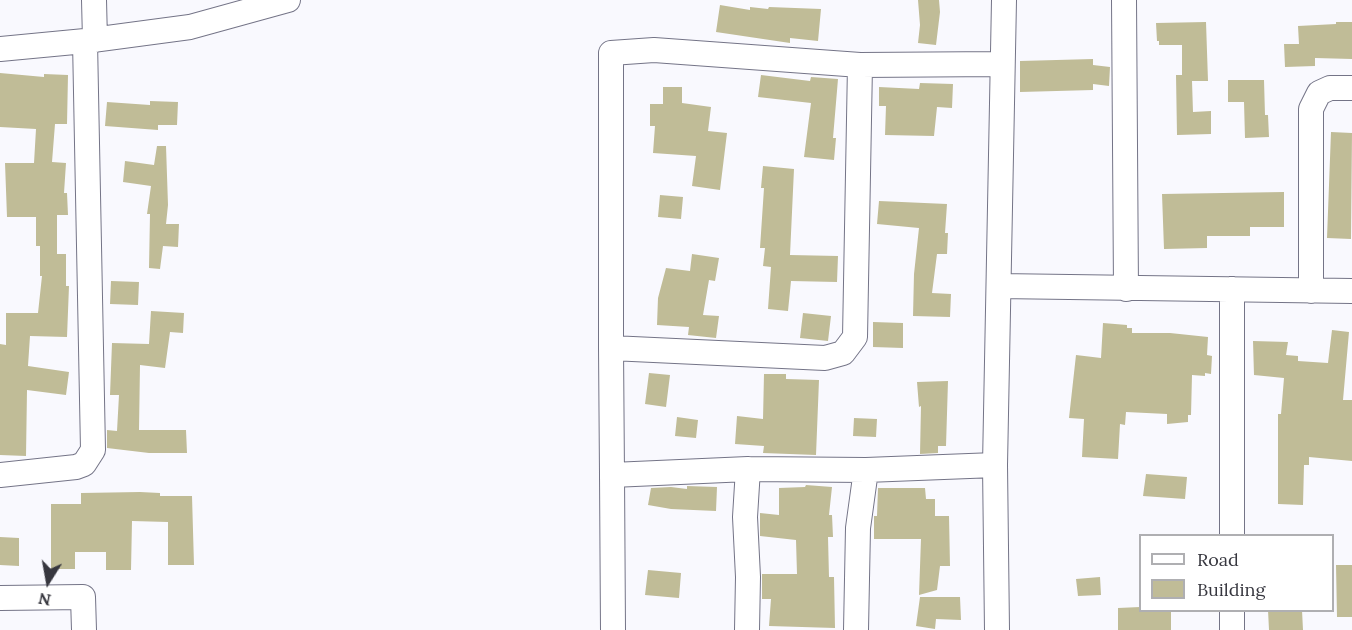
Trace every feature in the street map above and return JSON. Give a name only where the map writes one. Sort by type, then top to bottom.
[{"type":"street","points":[[0,475],[76,467],[84,464],[93,450],[90,41],[94,0]]},
{"type":"street","points":[[0,50],[90,41],[190,27],[288,0]]},
{"type":"street","points":[[997,630],[995,465],[1004,0]]},
{"type":"street","points":[[1124,0],[1126,289]]},
{"type":"street","points":[[613,630],[610,348],[611,53],[654,50],[860,65],[1001,64]]},
{"type":"street","points":[[610,348],[825,358],[843,352],[855,337],[860,65]]},
{"type":"street","points":[[1311,291],[1311,109],[1319,93],[1330,88],[1352,88]]},
{"type":"street","points":[[999,286],[1352,291]]},
{"type":"street","points":[[1232,290],[1232,534]]},
{"type":"street","points":[[612,474],[747,469],[866,470],[995,465]]},
{"type":"street","points":[[747,469],[745,517],[748,577],[747,630]]},
{"type":"street","points":[[856,630],[858,528],[866,470]]},
{"type":"street","points":[[0,598],[83,597],[84,630]]},
{"type":"street","points":[[1232,612],[1232,630]]},
{"type":"building","points":[[918,0],[939,0],[936,45],[918,43],[920,25]]},
{"type":"building","points":[[720,5],[750,10],[750,7],[821,9],[818,41],[790,38],[790,43],[716,32]]},
{"type":"building","points":[[1206,22],[1208,81],[1192,81],[1193,112],[1211,111],[1211,134],[1177,135],[1176,75],[1182,75],[1182,45],[1159,45],[1156,23]]},
{"type":"building","points":[[1336,22],[1352,22],[1352,59],[1315,58],[1315,66],[1285,67],[1284,44],[1299,44],[1298,26],[1336,24]]},
{"type":"building","points":[[1093,59],[1093,65],[1110,67],[1109,86],[1093,84],[1093,90],[1020,92],[1020,61]]},
{"type":"building","points":[[0,73],[44,77],[44,74],[68,75],[67,124],[55,124],[52,162],[66,163],[64,193],[67,193],[68,215],[57,215],[57,254],[66,254],[66,286],[69,286],[67,337],[30,336],[28,366],[69,372],[66,395],[27,390],[26,456],[0,455],[0,344],[6,345],[6,313],[38,313],[42,276],[40,276],[40,246],[36,246],[36,217],[7,217],[5,163],[34,163],[36,129],[0,127]]},
{"type":"building","points":[[761,75],[810,81],[811,77],[838,79],[833,138],[836,138],[834,160],[804,157],[811,103],[758,97]]},
{"type":"building","points":[[1228,80],[1264,80],[1265,115],[1268,115],[1269,137],[1245,138],[1244,102],[1228,102]]},
{"type":"building","points":[[920,83],[953,84],[952,108],[937,107],[934,136],[885,135],[886,106],[879,106],[879,87],[919,89]]},
{"type":"building","points":[[663,87],[682,87],[682,103],[711,107],[708,131],[727,133],[720,190],[692,186],[696,156],[653,153],[655,126],[650,126],[650,104],[663,104]]},
{"type":"building","points":[[150,101],[178,102],[177,125],[158,125],[158,130],[105,126],[107,102],[150,105]]},
{"type":"building","points":[[1331,132],[1352,133],[1351,239],[1327,238]]},
{"type":"building","points":[[157,146],[166,146],[168,205],[166,224],[179,224],[178,247],[163,246],[160,269],[149,268],[150,214],[147,214],[151,186],[123,182],[125,161],[154,165]]},
{"type":"building","points":[[763,166],[794,169],[790,255],[838,256],[837,282],[791,281],[788,311],[768,309],[771,267],[763,266],[765,248],[760,248],[764,188],[761,188]]},
{"type":"building","points":[[1284,192],[1284,227],[1250,227],[1250,236],[1207,236],[1207,248],[1164,249],[1162,194]]},
{"type":"building","points":[[660,195],[683,197],[681,219],[658,217]]},
{"type":"building","points":[[879,201],[947,204],[945,233],[948,233],[947,254],[937,254],[932,293],[951,294],[950,317],[913,316],[914,274],[919,228],[877,224]]},
{"type":"building","points":[[692,254],[719,258],[715,281],[709,280],[703,315],[719,316],[716,338],[688,335],[689,327],[657,325],[658,298],[666,268],[690,271]]},
{"type":"building","points":[[111,281],[139,282],[138,305],[110,304]]},
{"type":"building","points":[[151,311],[184,313],[183,333],[170,332],[165,368],[140,365],[139,430],[186,430],[187,453],[149,453],[107,448],[107,430],[117,431],[119,395],[110,395],[112,343],[149,344]]},
{"type":"building","points":[[803,313],[831,316],[828,341],[800,338]]},
{"type":"building","points":[[873,322],[903,323],[903,348],[873,347]]},
{"type":"building","points":[[1103,323],[1127,325],[1127,328],[1132,328],[1132,333],[1170,333],[1208,337],[1207,355],[1212,356],[1211,374],[1192,375],[1191,415],[1188,415],[1188,422],[1167,424],[1167,414],[1126,412],[1125,425],[1120,424],[1118,459],[1082,457],[1084,419],[1069,418],[1076,355],[1101,358]]},
{"type":"building","points":[[1332,330],[1349,332],[1343,400],[1352,400],[1352,461],[1309,457],[1309,465],[1304,465],[1303,505],[1278,504],[1278,414],[1281,414],[1284,378],[1254,375],[1253,341],[1288,342],[1286,355],[1298,356],[1298,361],[1328,363]]},
{"type":"building","points":[[649,373],[670,375],[666,407],[645,404]]},
{"type":"building","points":[[764,374],[786,374],[786,379],[819,380],[816,455],[763,453],[764,446],[735,444],[737,416],[763,419]]},
{"type":"building","points":[[948,381],[946,446],[938,446],[938,453],[920,454],[921,406],[919,407],[917,382]]},
{"type":"building","points":[[677,417],[698,420],[696,438],[675,436]]},
{"type":"building","points":[[854,418],[877,419],[876,437],[853,436]]},
{"type":"building","points":[[1146,474],[1187,477],[1185,499],[1143,496]]},
{"type":"building","points":[[806,485],[832,487],[829,515],[832,515],[833,537],[828,537],[829,577],[834,577],[835,628],[769,626],[771,599],[762,599],[762,574],[797,574],[796,540],[760,536],[760,513],[779,515],[779,488],[805,487]]},
{"type":"building","points":[[687,486],[717,487],[716,511],[671,509],[648,505],[651,488],[687,489]]},
{"type":"building","points":[[878,488],[925,488],[926,499],[935,499],[935,516],[949,516],[950,566],[940,566],[937,590],[919,595],[921,539],[874,539]]},
{"type":"building","points":[[81,493],[160,493],[160,496],[192,496],[194,565],[168,565],[168,522],[132,521],[131,570],[106,570],[106,552],[75,552],[75,569],[51,569],[51,504],[81,504]]},
{"type":"building","points":[[0,537],[19,538],[19,566],[0,565]]},
{"type":"building","points":[[1336,565],[1352,565],[1352,617],[1337,617]]},
{"type":"building","points":[[648,570],[681,573],[679,598],[645,595]]},
{"type":"building","points":[[1100,577],[1101,595],[1078,596],[1076,579]]},
{"type":"building","points":[[920,597],[960,597],[961,620],[936,619],[935,629],[916,626]]},
{"type":"building","points":[[1139,607],[1139,612],[1171,612],[1171,630],[1118,630],[1118,608]]},
{"type":"building","points":[[1268,612],[1302,612],[1303,630],[1269,630]]}]
